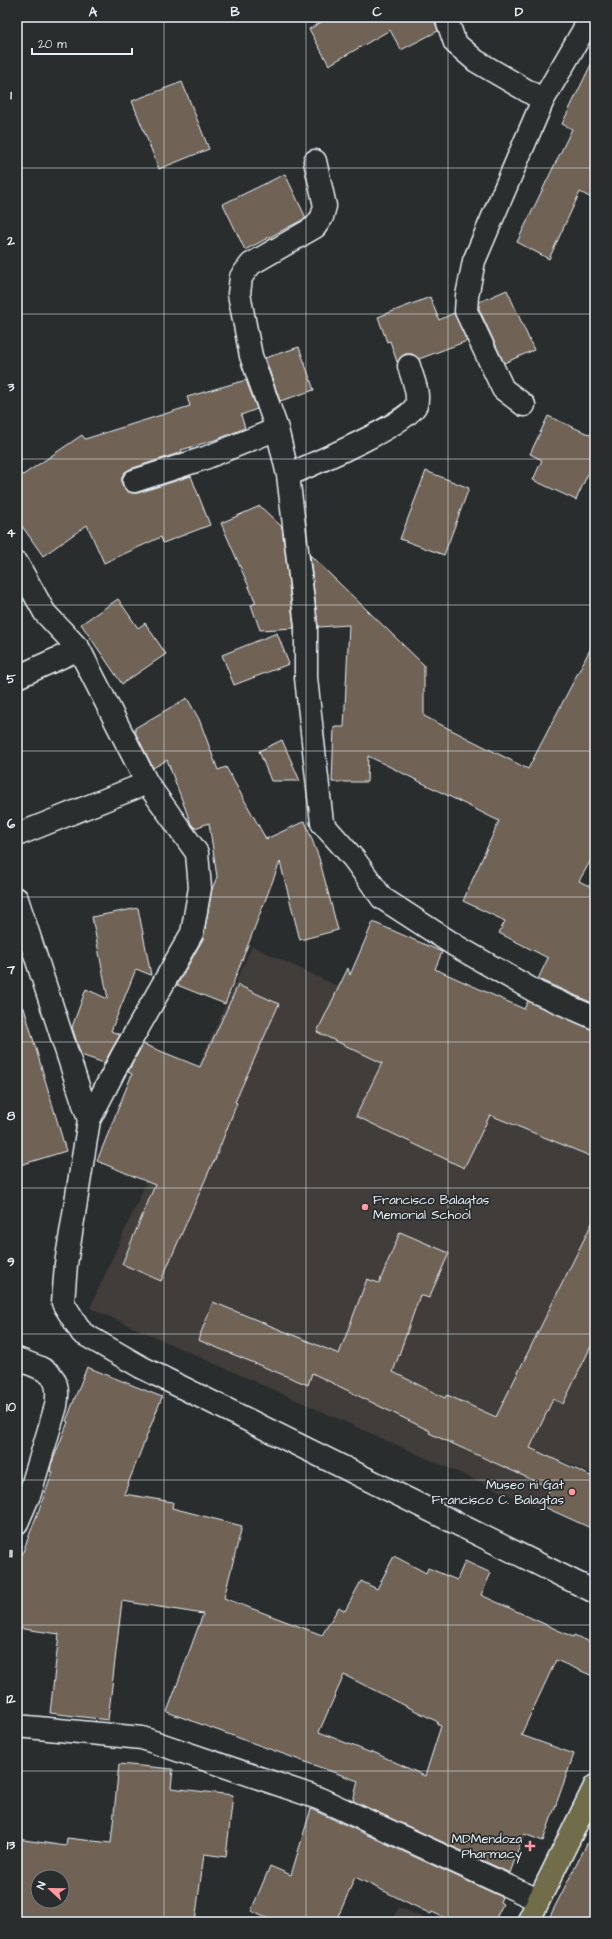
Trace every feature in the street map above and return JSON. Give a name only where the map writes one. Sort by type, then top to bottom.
[{"type":"main road","points":[[528,1922],[595,1786]]},
{"type":"street","points":[[446,17],[455,43],[476,61],[543,100]]},
{"type":"street","points":[[524,405],[503,389],[466,311],[466,296],[474,260],[543,100],[589,28]]},
{"type":"street","points":[[315,161],[325,206],[322,217],[315,227],[251,264],[242,277],[239,294],[251,356],[278,429],[288,475],[306,626],[306,678],[322,822],[354,859],[382,898],[456,946],[538,992],[595,1018]]},
{"type":"street","points":[[288,475],[373,436],[410,413],[416,406],[418,396],[409,366]]},
{"type":"street","points":[[134,481],[205,458],[278,429]]},
{"type":"street","points":[[17,563],[45,613],[79,649],[147,783],[197,853],[200,888],[192,933],[122,1056],[89,1120],[66,1264],[63,1303],[82,1333],[141,1367],[595,1592]]},
{"type":"street","points":[[17,677],[79,649]]},
{"type":"street","points":[[17,835],[147,783]]},
{"type":"street","points":[[17,899],[89,1120]]},
{"type":"street","points":[[17,1359],[49,1374],[57,1381],[58,1393],[56,1406],[30,1493],[17,1523]]},
{"type":"street","points":[[17,1726],[142,1738],[318,1798],[538,1900]]},
{"type":"shaded area","name":"Francisco Balagtas Memorial School","points":[[252,946],[595,1107],[595,1475],[560,1460],[538,1508],[90,1308]]},
{"type":"shaded area","points":[[399,1907],[432,1922],[392,1922]]},
{"type":"building","points":[[330,17],[434,17],[438,31],[401,50],[390,30],[329,65],[309,29]]},
{"type":"building","points":[[595,56],[595,200],[580,192],[549,259],[517,242],[572,129],[562,124]]},
{"type":"building","points":[[182,82],[209,149],[159,169],[132,101]]},
{"type":"building","points":[[285,174],[306,218],[245,250],[223,204]]},
{"type":"building","points":[[507,290],[534,350],[504,363],[479,309],[479,302]]},
{"type":"building","points":[[430,297],[439,320],[454,313],[467,341],[419,359],[412,354],[405,354],[397,362],[390,341],[387,342],[378,317]]},
{"type":"building","points":[[299,347],[314,390],[280,401],[265,358]]},
{"type":"building","points":[[246,380],[257,409],[241,415],[245,428],[218,439],[181,450],[182,452],[130,469],[125,472],[122,478],[122,485],[126,490],[132,493],[138,493],[191,476],[210,525],[163,543],[161,537],[104,563],[87,525],[43,556],[17,519],[17,479],[82,435],[85,439],[190,406],[187,397]]},
{"type":"building","points":[[548,416],[595,437],[595,458],[576,500],[533,480],[542,460],[530,454]]},
{"type":"building","points":[[426,471],[469,488],[444,555],[400,539]]},
{"type":"building","points":[[260,506],[282,527],[294,628],[260,630],[251,605],[256,603],[221,523]]},
{"type":"building","points":[[310,555],[424,665],[424,716],[528,769],[595,640],[595,853],[579,881],[595,889],[595,1004],[538,979],[548,958],[499,933],[505,921],[463,901],[499,821],[368,756],[367,782],[332,782],[334,727],[344,727],[349,625],[318,627]]},
{"type":"building","points":[[118,599],[138,628],[145,623],[166,654],[122,684],[81,624]]},
{"type":"building","points":[[277,633],[289,664],[234,685],[222,655]]},
{"type":"building","points":[[187,698],[199,719],[218,770],[226,767],[266,839],[305,821],[319,858],[338,930],[300,940],[280,862],[225,1004],[177,985],[203,939],[212,889],[217,877],[209,823],[195,828],[191,824],[167,760],[153,768],[135,732],[135,728]]},
{"type":"building","points":[[282,740],[300,781],[271,781],[259,751]]},
{"type":"building","points":[[138,908],[151,975],[136,969],[111,1031],[120,1035],[104,1063],[81,1055],[72,1027],[86,989],[108,999],[92,917]]},
{"type":"building","points":[[373,922],[442,952],[435,969],[524,1009],[528,1001],[595,1030],[595,1158],[490,1115],[464,1168],[356,1116],[382,1063],[317,1032],[348,968],[350,975]]},
{"type":"building","points":[[238,985],[279,1004],[235,1102],[237,1103],[214,1162],[161,1281],[122,1264],[155,1185],[97,1161],[132,1074],[128,1072],[143,1044],[200,1067]]},
{"type":"building","points":[[24,1008],[66,1151],[17,1166],[17,1009]]},
{"type":"building","points":[[595,1217],[595,1338],[563,1404],[553,1399],[530,1448],[595,1478],[595,1530],[542,1506],[550,1488],[429,1433],[430,1431],[312,1373],[308,1385],[198,1340],[213,1302],[339,1354],[367,1279],[379,1283],[400,1232],[449,1253],[429,1298],[420,1295],[393,1372],[445,1398],[447,1395],[496,1417]]},
{"type":"building","points":[[87,1367],[162,1397],[124,1494],[173,1502],[172,1508],[242,1526],[224,1598],[322,1635],[339,1607],[345,1611],[361,1581],[377,1589],[394,1556],[426,1573],[428,1568],[457,1580],[465,1561],[491,1573],[481,1595],[573,1637],[574,1635],[595,1644],[595,1677],[556,1660],[521,1735],[574,1754],[543,1841],[524,1834],[510,1873],[353,1801],[358,1781],[167,1712],[203,1614],[122,1601],[108,1720],[50,1713],[59,1634],[17,1628],[17,1557],[21,1557],[53,1472],[50,1471],[51,1465],[68,1422],[66,1421]],"holes":[[[344,1675],[438,1722],[437,1724],[441,1726],[425,1776],[371,1751],[371,1753],[319,1732]]]},
{"type":"building","points":[[119,1764],[173,1769],[171,1788],[233,1795],[226,1857],[204,1854],[195,1922],[17,1922],[17,1839],[66,1846],[67,1838],[111,1843]]},
{"type":"building","points":[[311,1809],[502,1897],[500,1902],[503,1904],[494,1922],[453,1922],[432,1912],[431,1914],[355,1877],[336,1922],[275,1922],[251,1911],[270,1866],[291,1875]]},
{"type":"building","points":[[595,1828],[595,1922],[547,1922]]},
{"type":"place","name":"Francisco Balagtas Memorial School","points":[[365,1207]]},
{"type":"place","name":"Museo ni Gat Francisco C. Balagtas","points":[[572,1492]]},
{"type":"place","name":"MDMendoza Pharmacy","points":[[530,1846]]}]
